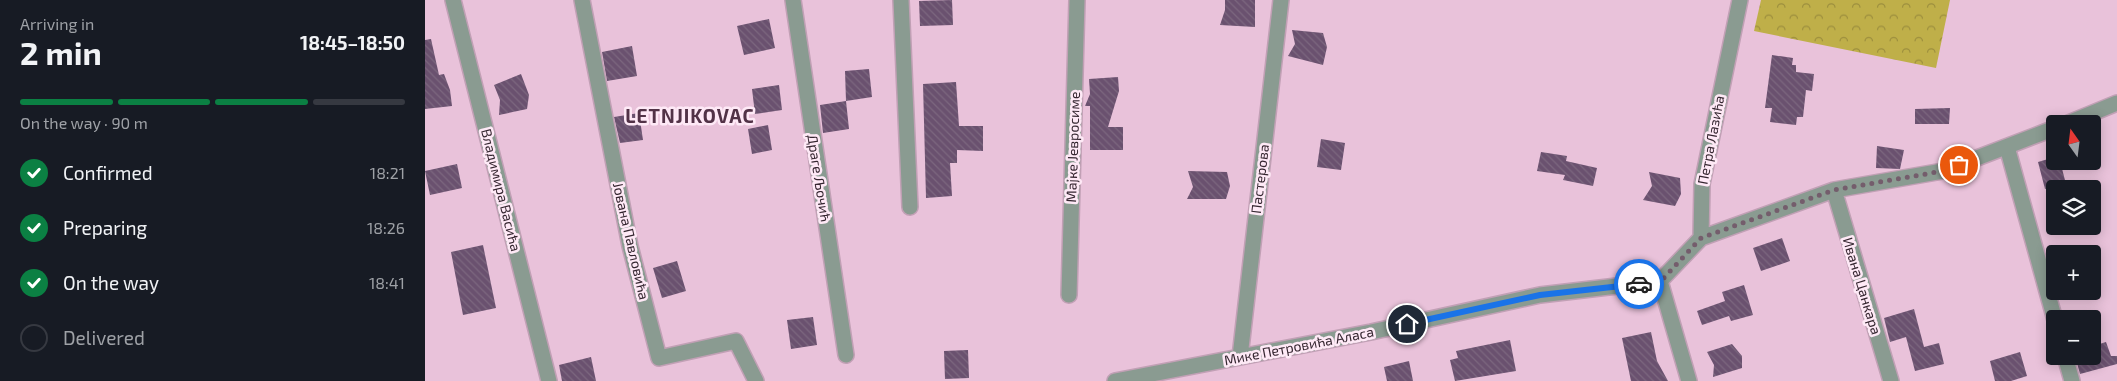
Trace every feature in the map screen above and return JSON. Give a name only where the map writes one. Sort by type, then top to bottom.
[{"type":"street","name":"Владимира Васића","points":[[453,0],[549,381]]},
{"type":"street","name":"Јована Павловића","points":[[582,0],[630,246],[659,358],[736,341],[756,381]]},
{"type":"street","name":"Драге Љочић","points":[[793,0],[846,355]]},
{"type":"street","points":[[901,0],[906,160],[910,207]]},
{"type":"street","name":"Мајке Јевросиме","points":[[1069,295],[1077,0]]},
{"type":"street","name":"Пастерова","points":[[1240,357],[1281,0]]},
{"type":"street","name":"Петра Лазића","points":[[1701,238],[1702,184],[1740,0]]},
{"type":"street","points":[[2088,115],[2117,103]]},
{"type":"street","points":[[1689,381],[1660,282],[1701,238],[1834,190],[1943,171],[2046,132]]},
{"type":"street","points":[[2007,147],[2052,310]]},
{"type":"street","name":"Ивана Цанкара","points":[[1834,190],[1891,381]]},
{"type":"street","name":"Мике Петровића Аласа","points":[[1115,381],[1371,332],[1540,295],[1660,282]]},
{"type":"street","points":[[2068,365],[2072,381]]},
{"type":"green space","points":[[1761,0],[1950,0],[1936,68],[1754,31]]},
{"type":"building","points":[[952,0],[953,25],[920,26],[919,1]]},
{"type":"building","points":[[1225,0],[1255,0],[1255,27],[1220,25],[1225,10]]},
{"type":"building","points":[[769,19],[775,48],[744,55],[737,26]]},
{"type":"building","points":[[1292,30],[1323,33],[1327,47],[1323,65],[1288,56],[1295,44]]},
{"type":"building","points":[[431,39],[439,75],[444,74],[450,90],[452,106],[425,109],[425,40]]},
{"type":"building","points":[[632,46],[637,76],[607,81],[602,52]]},
{"type":"building","points":[[1772,55],[1793,58],[1792,65],[1796,65],[1796,72],[1814,74],[1812,91],[1806,90],[1803,117],[1797,117],[1796,125],[1770,122],[1772,108],[1765,108]]},
{"type":"building","points":[[869,69],[872,97],[846,101],[845,71]]},
{"type":"building","points":[[521,74],[529,95],[527,109],[499,115],[500,100],[494,85]]},
{"type":"building","points":[[1118,77],[1119,91],[1108,127],[1123,127],[1123,150],[1090,150],[1090,106],[1085,106],[1090,94],[1089,79]]},
{"type":"building","points":[[956,82],[959,126],[983,126],[983,151],[957,150],[957,163],[950,163],[952,196],[926,198],[923,84]]},
{"type":"building","points":[[779,85],[782,110],[755,114],[752,89]]},
{"type":"building","points":[[846,101],[849,129],[823,133],[820,105]]},
{"type":"building","points":[[1950,108],[1949,124],[1915,124],[1915,109]]},
{"type":"building","points":[[639,113],[643,140],[620,143],[614,117]]},
{"type":"building","points":[[768,125],[772,150],[752,154],[748,129]]},
{"type":"building","points":[[1321,139],[1345,143],[1341,170],[1317,167]]},
{"type":"building","points":[[1877,146],[1904,150],[1900,169],[1876,168]]},
{"type":"building","points":[[1541,152],[1567,156],[1566,161],[1597,168],[1593,186],[1563,180],[1565,175],[1537,171]]},
{"type":"building","points":[[2046,160],[2046,170],[2062,170],[2065,180],[2046,180],[2045,189],[2038,162]]},
{"type":"building","points":[[457,164],[462,188],[430,195],[425,171]]},
{"type":"building","points":[[1188,171],[1227,172],[1230,186],[1226,199],[1187,199],[1193,187]]},
{"type":"building","points":[[1649,172],[1680,178],[1681,194],[1675,206],[1643,200],[1652,186]]},
{"type":"building","points":[[1782,238],[1790,261],[1761,271],[1753,248]]},
{"type":"building","points":[[483,245],[496,308],[463,315],[451,252]]},
{"type":"building","points":[[677,261],[686,291],[662,298],[653,268]]},
{"type":"building","points":[[1744,285],[1753,315],[1731,321],[1729,316],[1702,325],[1697,311],[1725,301],[1722,292]]},
{"type":"building","points":[[1914,309],[1924,347],[1939,343],[1944,364],[1915,371],[1906,337],[1890,342],[1884,318]]},
{"type":"building","points":[[813,317],[817,345],[791,349],[787,320]]},
{"type":"building","points":[[1651,332],[1657,361],[1668,381],[1631,381],[1622,338]]},
{"type":"building","points":[[1510,340],[1516,371],[1455,381],[1450,360],[1458,358],[1456,351]]},
{"type":"building","points":[[2106,342],[2111,356],[2117,356],[2117,364],[2080,374],[2078,365],[2101,365],[2101,344]]},
{"type":"building","points":[[1732,344],[1742,356],[1742,368],[1713,377],[1714,365],[1707,352]]},
{"type":"building","points":[[968,350],[969,378],[945,379],[944,351]]},
{"type":"building","points":[[2020,352],[2027,376],[2011,381],[1995,381],[1990,361]]},
{"type":"building","points":[[591,357],[596,381],[562,381],[559,365]]},
{"type":"building","points":[[1409,361],[1413,381],[1387,381],[1384,367]]},
{"type":"way so far","points":[[1639,284],[1660,282],[1701,238],[1834,190],[1943,171],[1959,165]]},
{"type":"district","name":"LETNJIKOVAC","points":[[690,116]]},
{"type":"route","points":[[1407,324],[1540,295],[1639,284]]}]
